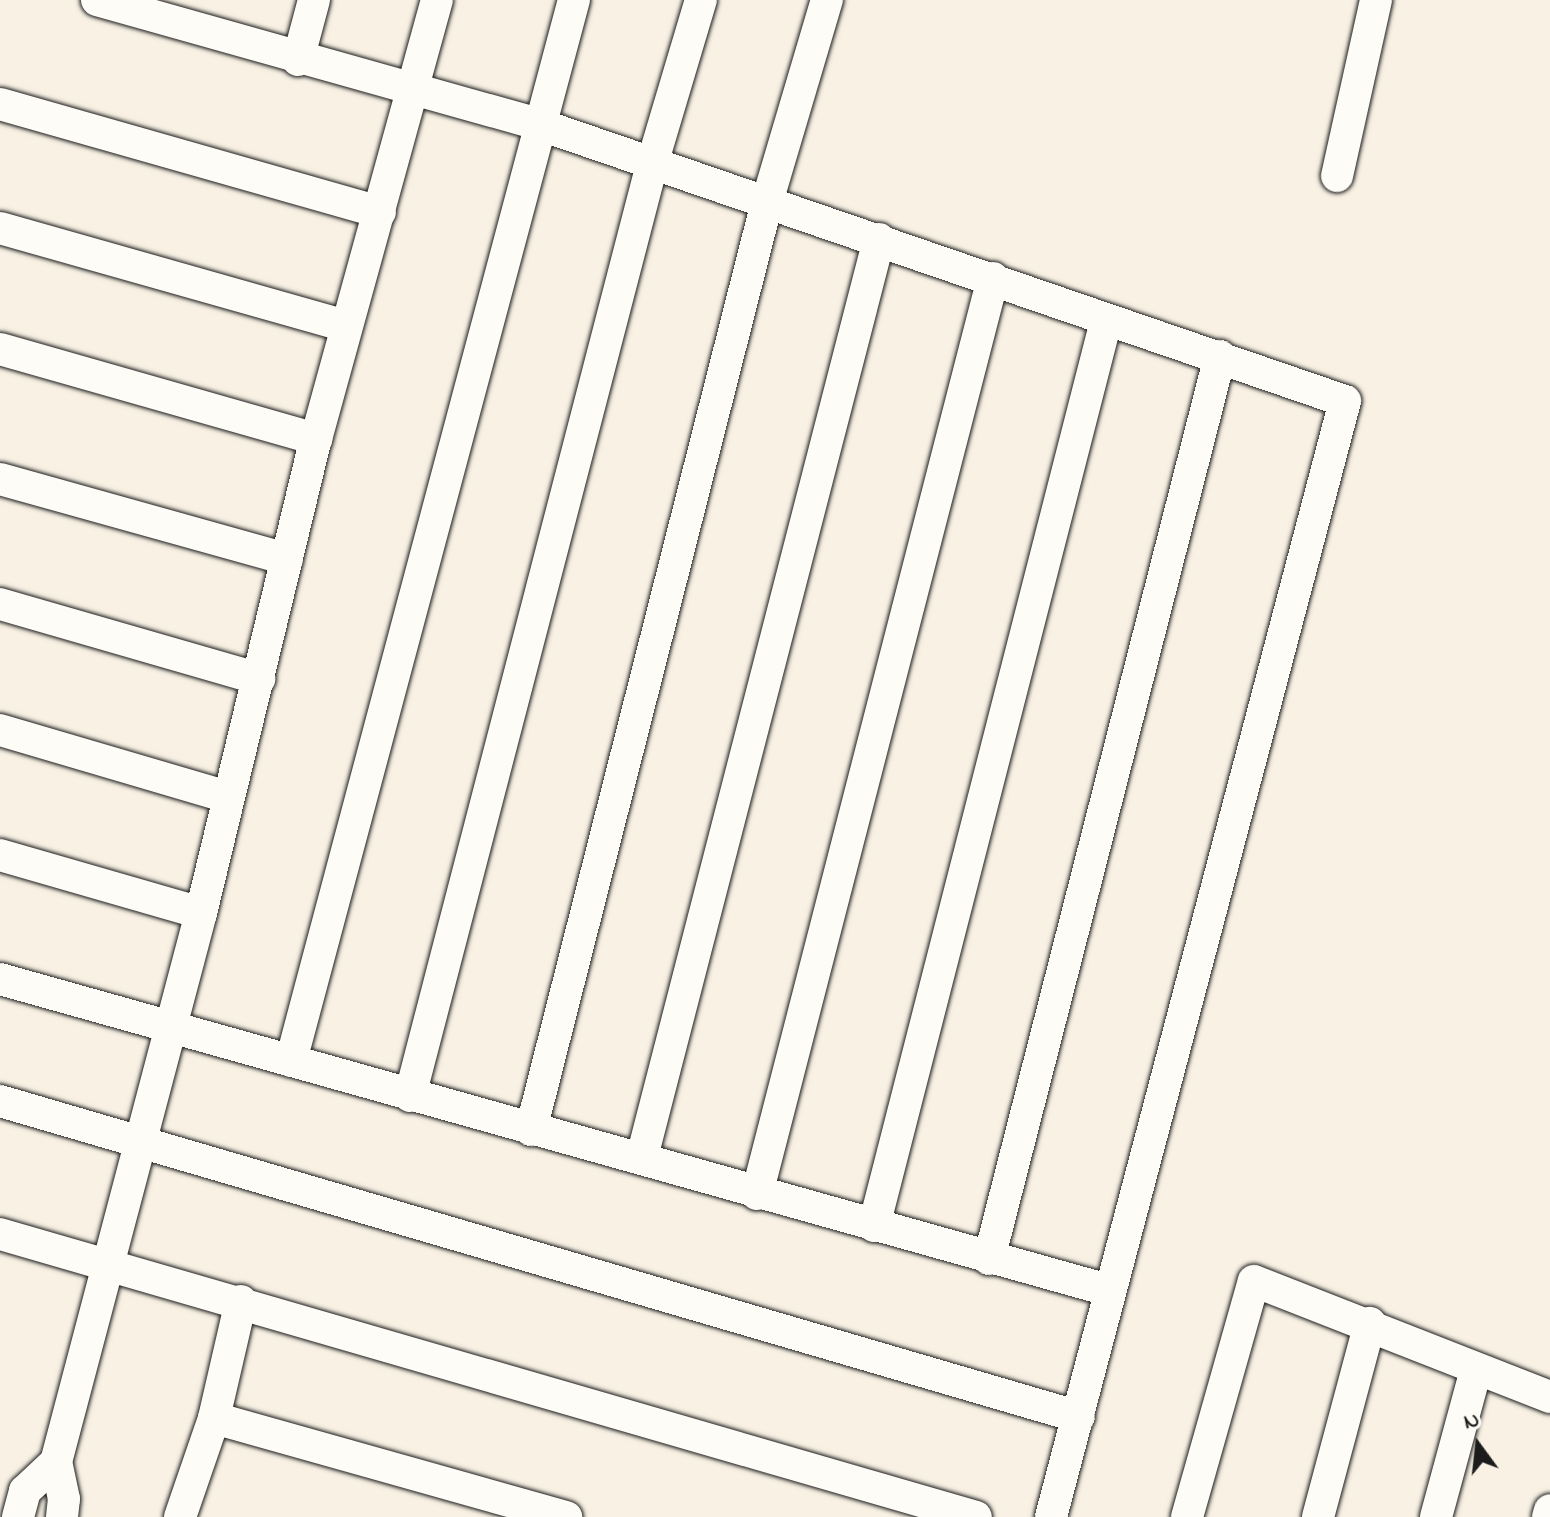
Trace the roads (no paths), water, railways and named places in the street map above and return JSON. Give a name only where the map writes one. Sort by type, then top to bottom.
[{"type":"street","points":[[97,0],[176,12],[298,60],[412,87],[541,125],[993,278],[1106,321],[1338,395],[1347,409],[1108,1290],[1079,1417],[1051,1517]]},
{"type":"street","points":[[298,60],[314,0]]},
{"type":"street","points":[[62,1517],[64,1499],[56,1462],[201,913],[316,439],[437,0]]},
{"type":"street","points":[[291,1061],[574,0]]},
{"type":"street","points":[[410,1096],[652,164],[701,0]]},
{"type":"street","points":[[531,1130],[767,202],[827,0]]},
{"type":"street","points":[[1337,176],[1376,0]]},
{"type":"street","points":[[0,104],[380,212]]},
{"type":"street","points":[[0,228],[346,326]]},
{"type":"street","points":[[642,1157],[879,239]]},
{"type":"street","points":[[757,1194],[993,278]]},
{"type":"street","points":[[874,1226],[1106,321]]},
{"type":"street","points":[[0,349],[316,439]]},
{"type":"street","points":[[989,1259],[1220,356]]},
{"type":"street","points":[[0,479],[287,559]]},
{"type":"street","points":[[0,604],[259,679]]},
{"type":"street","points":[[0,730],[227,797]]},
{"type":"street","points":[[0,855],[201,913]]},
{"type":"street","points":[[0,979],[531,1130],[642,1157],[757,1194],[1108,1290]]},
{"type":"street","points":[[0,1101],[1079,1417]]},
{"type":"street","points":[[0,1234],[241,1301],[976,1517]]},
{"type":"street","points":[[1187,1517],[1249,1285],[1259,1280],[1370,1323],[1476,1370],[1550,1397]]},
{"type":"street","points":[[180,1517],[214,1418],[241,1301]]},
{"type":"street","points":[[1318,1517],[1370,1323]]},
{"type":"street","points":[[1436,1517],[1476,1370]]},
{"type":"street","points":[[214,1418],[566,1517]]},
{"type":"street","points":[[33,1517],[16,1517],[25,1491],[56,1462]]},
{"type":"street","points":[[1548,1517],[1550,1510]]}]
